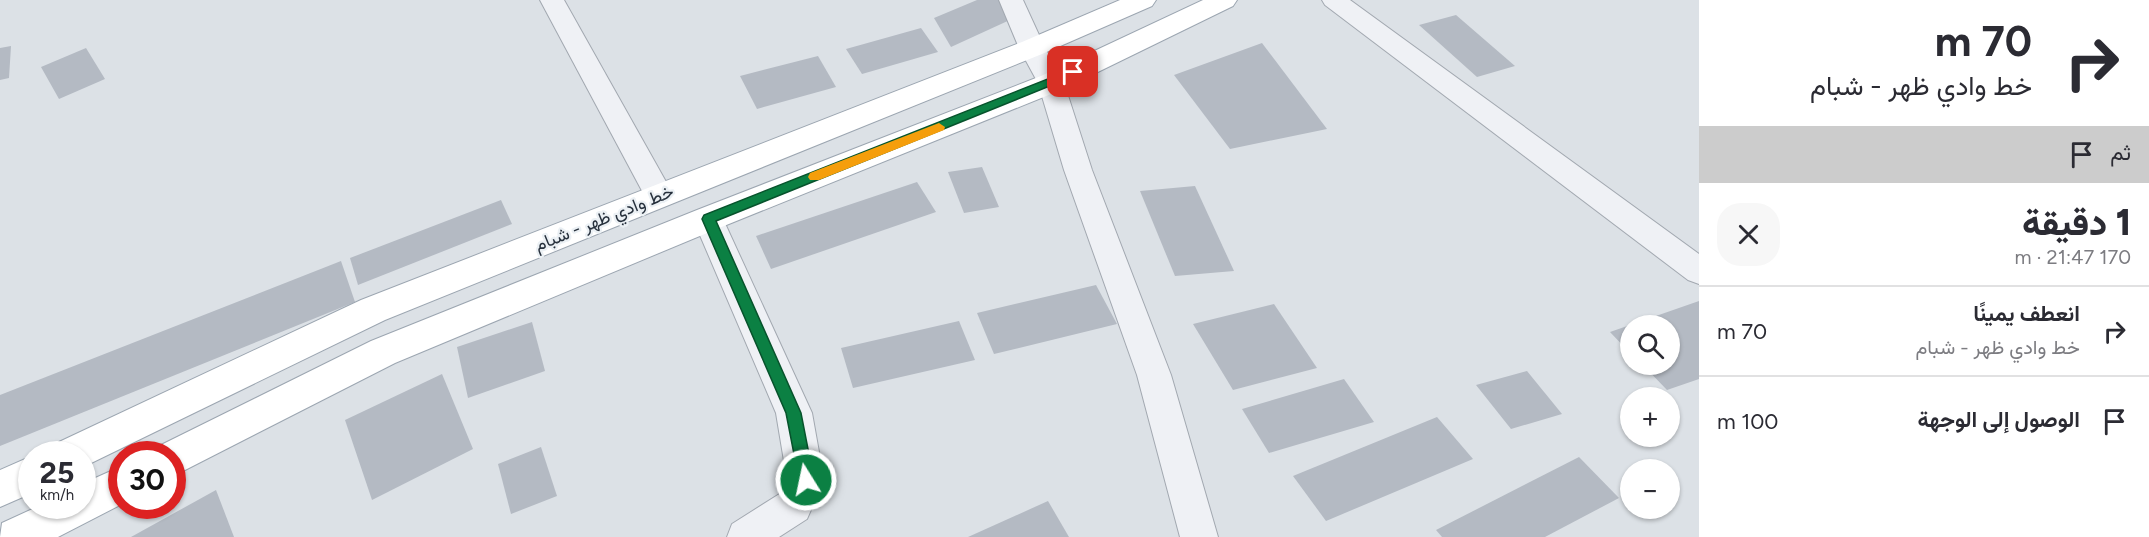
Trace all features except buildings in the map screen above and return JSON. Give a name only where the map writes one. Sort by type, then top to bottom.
[{"type":"main road","name":"خط وادي ظهر - شبام","points":[[96,443],[373,310],[1032,48],[1143,0]]},
{"type":"main road","points":[[186,451],[383,352],[708,219],[1052,83],[1224,0]]},
{"type":"main road","points":[[0,489],[18,481]]},
{"type":"main road","points":[[16,537],[53,519]]},
{"type":"street","points":[[552,0],[659,196]]},
{"type":"street","points":[[1011,0],[1032,48],[1052,83],[1078,170],[1154,375],[1198,537]]},
{"type":"street","points":[[1334,0],[1699,271]]},
{"type":"street","points":[[708,219],[794,413],[806,480],[794,506],[746,537]]},
{"type":"slow traffic","points":[[814,177],[939,127]]},
{"type":"route","points":[[806,480],[794,413],[708,219],[1052,83],[1073,72]]}]
